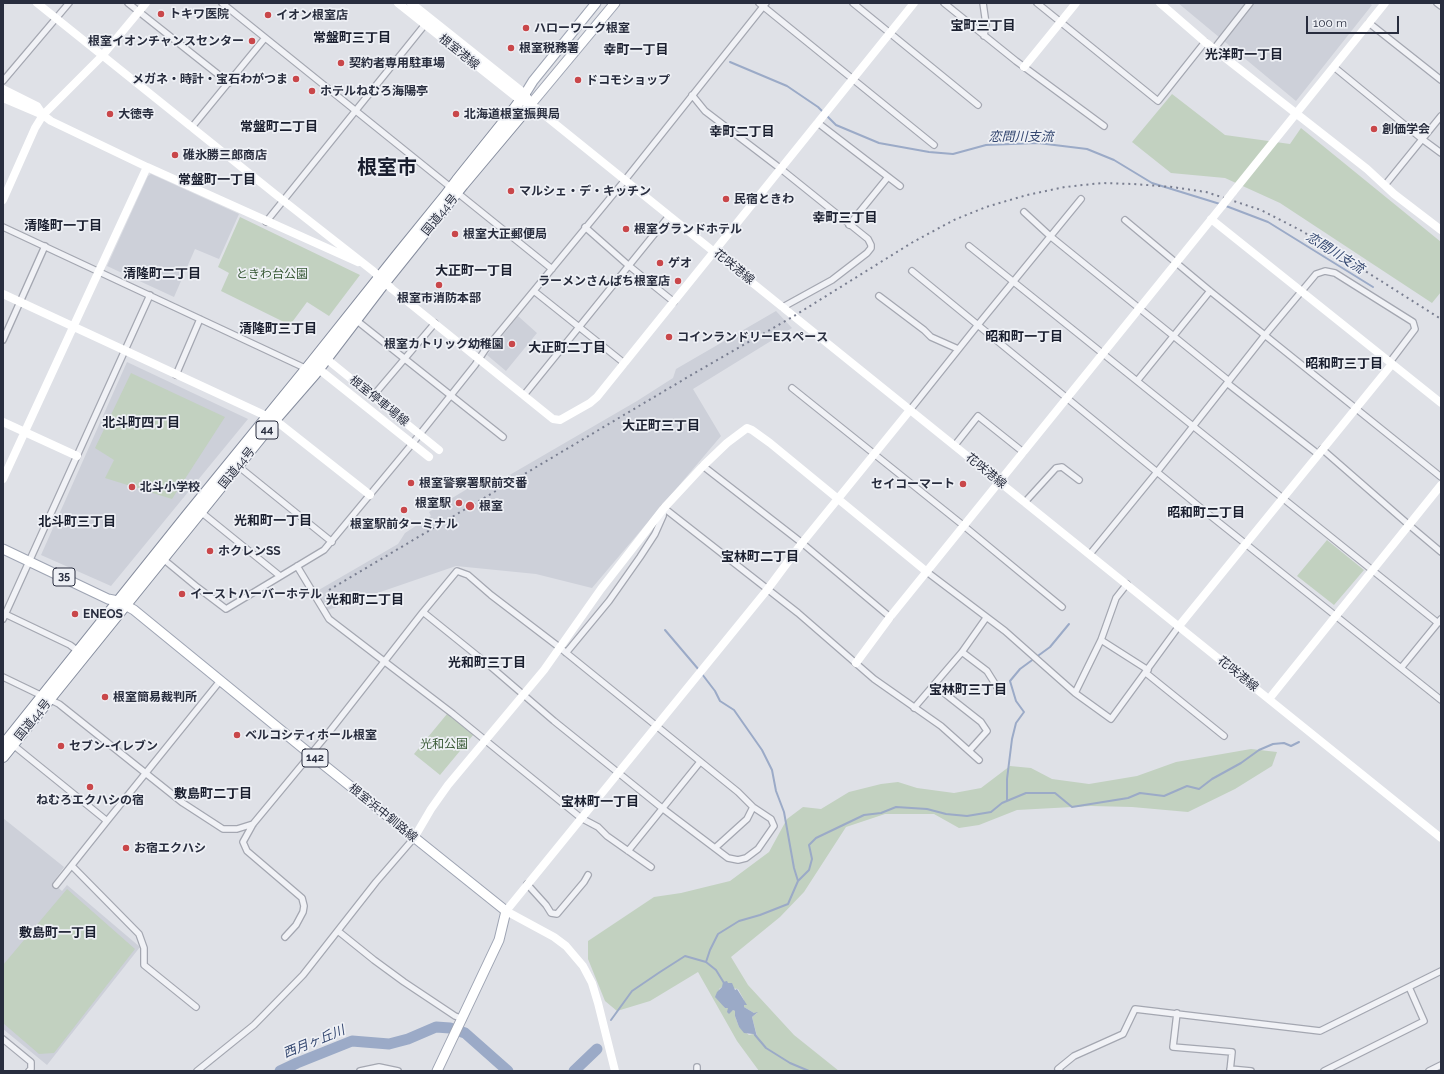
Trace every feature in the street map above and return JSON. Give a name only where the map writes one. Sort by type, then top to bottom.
[{"type":"highway","name":"国道44号","points":[[3,758],[6,742],[46,697],[271,418],[313,369],[454,191],[522,97]]},
{"type":"highway","name":"国道44号","points":[[454,191],[468,179],[531,104]]},
{"type":"highway","name":"国道44号","points":[[323,356],[356,320],[383,279]]},
{"type":"highway","name":"国道44号","points":[[160,556],[201,512],[238,466],[271,418]]},
{"type":"main road","points":[[522,97],[533,81],[596,3]]},
{"type":"main road","points":[[531,104],[615,3]]},
{"type":"main road","name":"35","points":[[3,549],[108,599],[121,603]]},
{"type":"main road","name":"根室浜中釧路線","points":[[121,603],[134,610],[310,754],[506,911]]},
{"type":"main road","points":[[437,1071],[499,940],[506,911]]},
{"type":"street","points":[[37,3],[383,279],[392,289],[553,419],[560,420],[597,397],[914,3]]},
{"type":"street","points":[[3,81],[69,3]]},
{"type":"street","points":[[128,3],[229,83]]},
{"type":"street","points":[[3,200],[42,115],[102,56],[146,3]]},
{"type":"street","points":[[222,3],[552,269]]},
{"type":"street","name":"根室港線","points":[[398,3],[427,22],[522,97]]},
{"type":"street","name":"根室港線","points":[[411,3],[427,22]]},
{"type":"street","points":[[853,3],[978,105]]},
{"type":"street","points":[[944,3],[1024,67],[1104,126]]},
{"type":"street","points":[[984,3],[986,24],[984,36]]},
{"type":"street","points":[[1038,3],[1158,101],[1205,42]]},
{"type":"street","points":[[1024,67],[1076,3]]},
{"type":"street","points":[[1160,3],[1205,42],[1367,169],[1394,194],[1441,230]]},
{"type":"street","points":[[1214,49],[1250,3]]},
{"type":"street","points":[[856,663],[890,617],[928,572],[1385,3]]},
{"type":"street","points":[[1437,3],[1441,6]]},
{"type":"street","points":[[160,556],[226,609],[324,550],[412,444],[479,359],[625,180],[763,4],[934,145]]},
{"type":"street","points":[[266,222],[427,22]]},
{"type":"street","points":[[1369,23],[1441,80]]},
{"type":"street","points":[[192,127],[265,38]]},
{"type":"street","points":[[1334,67],[1422,140],[1441,153]]},
{"type":"street","points":[[3,89],[37,106],[42,115]]},
{"type":"street","points":[[692,95],[706,112],[781,169],[868,239],[871,245],[871,248],[867,253],[832,280],[783,307]]},
{"type":"street","name":"花咲港線","points":[[522,97],[1441,838]]},
{"type":"street","points":[[3,98],[42,115],[51,121],[147,167],[368,267]]},
{"type":"street","points":[[1385,185],[1441,116]]},
{"type":"street","points":[[818,123],[900,186]]},
{"type":"street","points":[[3,480],[72,326],[147,167]]},
{"type":"street","points":[[849,225],[888,177]]},
{"type":"street","points":[[615,1071],[592,983],[583,966],[566,946],[554,937],[506,911],[767,590],[838,498],[1080,199]]},
{"type":"street","points":[[1024,212],[1050,236],[1228,382],[1320,452],[1441,552]]},
{"type":"street","points":[[524,395],[669,216]]},
{"type":"street","points":[[1212,219],[1441,403]]},
{"type":"street","points":[[1126,220],[1210,291],[1441,477]]},
{"type":"street","points":[[3,227],[200,319],[313,369]]},
{"type":"street","points":[[586,227],[628,265],[674,302]]},
{"type":"street","points":[[3,340],[45,246]]},
{"type":"street","points":[[969,246],[1013,282],[1066,322],[1373,571],[1440,621],[1401,668]]},
{"type":"street","points":[[198,1071],[254,1025],[303,975],[376,882],[414,838],[431,809],[448,785],[544,670],[601,589],[664,508],[703,466],[747,428],[752,430],[838,498],[928,572],[1005,632],[1075,693],[1111,720],[1179,626],[1247,544],[1391,363],[1415,329],[1413,322],[1335,273],[1325,270],[1316,274],[1265,335],[1090,554]]},
{"type":"street","points":[[912,272],[1157,472],[1441,700]]},
{"type":"street","points":[[534,291],[624,363]]},
{"type":"street","points":[[1137,381],[1210,291]]},
{"type":"street","points":[[3,294],[271,418],[370,495]]},
{"type":"street","points":[[81,654],[70,645],[4,616],[150,296]]},
{"type":"street","points":[[879,296],[931,337],[958,349]]},
{"type":"street","points":[[176,375],[200,319]]},
{"type":"street","points":[[356,320],[502,437]]},
{"type":"street","points":[[373,396],[434,323]]},
{"type":"street","name":"根室停車場線","points":[[323,356],[439,450]]},
{"type":"street","name":"根室停車場線","points":[[313,369],[429,457]]},
{"type":"street","points":[[792,388],[1062,607]]},
{"type":"street","points":[[955,445],[978,416],[1023,452]]},
{"type":"street","points":[[3,422],[77,456]]},
{"type":"street","points":[[238,466],[332,542]]},
{"type":"street","points":[[703,466],[802,543],[890,617]]},
{"type":"street","points":[[1025,502],[1056,468],[1062,467],[1079,480]]},
{"type":"street","points":[[1269,699],[1441,485]]},
{"type":"street","points":[[664,508],[798,613],[874,679],[941,726],[979,760]]},
{"type":"street","points":[[566,653],[609,601],[640,557],[655,534],[663,516],[664,508]]},
{"type":"street","points":[[201,512],[280,576]]},
{"type":"street","points":[[297,566],[329,619],[453,714],[484,741],[581,818],[598,827],[651,867]]},
{"type":"street","points":[[285,937],[296,925],[303,912],[304,906],[302,898],[248,851],[243,842],[254,824],[423,612],[457,571],[468,575],[491,595],[559,647],[738,792],[753,807],[771,819],[774,826],[758,849],[746,858],[738,860],[728,858],[662,808],[423,612]]},
{"type":"street","points":[[1075,693],[1101,640],[1116,598],[1127,584]]},
{"type":"street","points":[[914,708],[962,652],[986,618]]},
{"type":"street","points":[[1101,640],[1147,671],[1224,736]]},
{"type":"street","points":[[962,652],[987,671],[997,687]]},
{"type":"street","points":[[3,677],[59,704],[183,803],[223,829],[237,829],[254,824]]},
{"type":"street","points":[[56,885],[220,681]]},
{"type":"street","points":[[934,685],[981,722],[987,731],[969,751]]},
{"type":"street","points":[[6,742],[107,820]]},
{"type":"street","points":[[628,851],[700,762]]},
{"type":"street","points":[[715,848],[747,819],[753,807]]},
{"type":"street","points":[[72,866],[140,934],[144,948],[144,965],[196,1007]]},
{"type":"street","points":[[527,884],[546,905],[551,913],[557,914],[584,882],[588,875]]},
{"type":"street","points":[[338,931],[374,960],[455,1016],[461,1022]]},
{"type":"street","points":[[1057,1070],[1074,1056],[1123,1034],[1135,1009],[1320,1031],[1408,987],[1440,973]]},
{"type":"street","points":[[1326,1071],[1424,1021],[1408,987]]},
{"type":"street","points":[[1177,1013],[1173,1046],[1232,1052],[1230,1070],[1251,1071]]},
{"type":"street","points":[[3,1039],[31,1062],[31,1069],[29,1071]]},
{"type":"street","points":[[1429,1071],[1441,1065]]},
{"type":"street","points":[[360,1071],[379,1067],[398,1071]]},
{"type":"shaded area","points":[[1178,3],[1369,3],[1372,5],[1296,101]]},
{"type":"shaded area","points":[[151,174],[239,214],[219,259],[195,249],[174,297],[107,266],[148,176]]},
{"type":"shaded area","points":[[776,311],[792,328],[693,389],[721,436],[592,588],[536,574],[456,566],[328,610],[317,591],[398,544],[405,533],[431,516],[429,512],[482,480],[489,487],[637,401],[673,378],[676,369]]},
{"type":"shaded area","name":"根室カトリック幼稚園","points":[[518,316],[537,333],[506,371],[487,355]]},
{"type":"shaded area","name":"北斗小学校","points":[[127,362],[248,419],[111,586],[41,555]]},
{"type":"shaded area","points":[[3,818],[64,867],[53,883],[62,891],[67,885],[140,947],[47,1065],[3,1029]]},
{"type":"green space","points":[[1172,94],[1225,135],[1290,144],[1301,128],[1441,242],[1441,292],[1432,303],[1280,203],[1225,178],[1171,173],[1132,142]]},
{"type":"green space","name":"ときわ台公園","points":[[240,217],[360,275],[329,316],[307,302],[290,325],[221,291],[229,273],[218,267]]},
{"type":"green space","points":[[131,373],[225,417],[172,499],[105,478],[114,460],[95,448]]},
{"type":"green space","points":[[1327,540],[1364,570],[1334,605],[1297,576]]},
{"type":"green space","name":"光和公園","points":[[447,714],[474,734],[440,775],[414,754]]},
{"type":"green space","points":[[1251,749],[1277,752],[1272,766],[1235,789],[1188,812],[1132,807],[1091,806],[1017,810],[979,825],[959,828],[934,814],[885,814],[846,827],[804,892],[780,917],[731,957],[748,985],[794,1035],[839,1071],[759,1071],[737,1041],[698,972],[650,1001],[617,1011],[605,1001],[588,959],[588,941],[654,897],[681,893],[730,881],[769,852],[787,819],[803,807],[821,809],[849,792],[881,784],[898,782],[917,788],[954,793],[981,788],[1010,766],[1031,768],[1052,779],[1089,784],[1137,776],[1176,762]],"holes":[[[722,987],[738,989],[744,1000],[744,1007],[754,1013],[757,1013],[752,1017],[757,1036],[753,1034],[749,1035],[739,1027],[735,1016],[735,1011],[731,1011],[723,1005],[719,989]]]},
{"type":"green space","points":[[67,889],[135,949],[54,1053],[39,1054],[3,1023],[3,965]]},
{"type":"water","points":[[727,981],[728,983],[732,983],[735,990],[737,989],[747,1005],[744,1005],[744,1007],[754,1013],[758,1012],[752,1017],[757,1037],[753,1034],[744,1033],[739,1027],[735,1016],[735,1011],[733,1010],[729,1014],[727,1012],[728,1008],[725,1008],[715,997],[717,992],[722,987],[723,982]]},
{"type":"waterway","name":"恋問川支流","points":[[730,62],[787,86],[823,112]]},
{"type":"waterway","name":"恋問川支流","points":[[826,115],[836,125],[879,143],[929,152],[953,154],[986,145],[1038,143],[1087,149],[1114,160],[1152,183],[1220,204]]},
{"type":"waterway","name":"恋問川支流","points":[[1226,206],[1268,222],[1373,287]]},
{"type":"waterway","points":[[1007,801],[1007,779],[1012,739],[1016,723],[1024,712],[1016,701],[1010,681],[1020,669],[1050,647],[1069,624]]},
{"type":"waterway","points":[[665,630],[699,670]]},
{"type":"waterway","points":[[702,674],[715,691],[720,701],[734,710],[762,750],[772,770],[776,791],[784,812],[794,868],[798,881]]},
{"type":"waterway","points":[[706,962],[718,934],[739,921],[760,915],[788,904],[798,881],[809,870],[812,859],[809,845],[816,838],[864,815],[881,813],[896,807],[927,809],[946,814],[967,816],[991,812],[1002,803],[1026,793],[1055,793],[1072,807],[1128,798],[1140,793],[1164,796],[1187,786],[1199,789],[1212,779],[1241,763],[1259,750],[1273,744],[1284,743],[1291,746],[1299,742]]},
{"type":"waterway","name":"西月ヶ丘川","points":[[611,1020],[632,991],[685,956],[706,962],[716,970],[724,983]]},
{"type":"waterway","name":"西月ヶ丘川","points":[[280,1071],[352,1041],[389,1044],[408,1039],[436,1027],[450,1028],[465,1033],[508,1071]]},
{"type":"waterway","name":"西月ヶ丘川","points":[[755,1035],[766,1048],[790,1063],[809,1071]]},
{"type":"waterway","name":"西月ヶ丘川","points":[[574,1071],[597,1049]]},
{"type":"railway","points":[[329,590],[698,371],[794,316],[913,242],[954,220],[986,207],[1027,195],[1065,187],[1102,183],[1172,187],[1206,192],[1261,210],[1302,231],[1441,319]]},
{"type":"place","name":"トキワ医院","points":[[161,14]]},
{"type":"place","name":"イオン根室店","points":[[268,15]]},
{"type":"place","name":"ハローワーク根室","points":[[526,28]]},
{"type":"place","name":"根室イオンチャンスセンター","points":[[252,41]]},
{"type":"place","name":"根室税務署","points":[[511,48]]},
{"type":"place","name":"契約者専用駐車場","points":[[341,63]]},
{"type":"place","name":"メガネ・時計・宝石わがつま","points":[[296,79]]},
{"type":"place","name":"ドコモショップ","points":[[578,80]]},
{"type":"place","name":"ホテルねむろ海陽亭","points":[[312,91]]},
{"type":"place","name":"大徳寺","points":[[110,114]]},
{"type":"place","name":"北海道根室振興局","points":[[456,114]]},
{"type":"place","name":"創価学会","points":[[1374,129]]},
{"type":"place","name":"碓氷勝三郎商店","points":[[175,155]]},
{"type":"place","name":"マルシェ・デ・キッチン","points":[[511,191]]},
{"type":"place","name":"民宿ときわ","points":[[726,199]]},
{"type":"place","name":"根室グランドホテル","points":[[626,229]]},
{"type":"place","name":"根室大正郵便局","points":[[455,234]]},
{"type":"place","name":"ゲオ","points":[[660,263]]},
{"type":"place","name":"ラーメンさんぱち根室店","points":[[678,281]]},
{"type":"place","name":"根室市消防本部","points":[[439,285]]},
{"type":"place","name":"コインランドリーEスペース","points":[[669,337]]},
{"type":"place","name":"根室カトリック幼稚園","points":[[512,344]]},
{"type":"place","name":"根室警察署駅前交番","points":[[411,483]]},
{"type":"place","name":"セイコーマート","points":[[963,484]]},
{"type":"place","name":"北斗小学校","points":[[132,487]]},
{"type":"place","name":"根室駅","points":[[459,503]]},
{"type":"place","name":"根室","points":[[470,506]]},
{"type":"place","name":"根室駅前ターミナル","points":[[404,510]]},
{"type":"place","name":"ホクレンSS","points":[[210,551]]},
{"type":"place","name":"イーストハーバーホテル","points":[[182,594]]},
{"type":"place","name":"ENEOS","points":[[75,614]]},
{"type":"place","name":"根室簡易裁判所","points":[[105,697]]},
{"type":"place","name":"ベルコシティホール根室","points":[[237,735]]},
{"type":"place","name":"セブン-イレブン","points":[[61,746]]},
{"type":"place","name":"ねむろエクハシの宿","points":[[90,787]]},
{"type":"place","name":"お宿エクハシ","points":[[126,848]]},
{"type":"district","name":"宝町三丁目","points":[[983,26]]},
{"type":"district","name":"常盤町三丁目","points":[[352,38]]},
{"type":"district","name":"幸町一丁目","points":[[636,50]]},
{"type":"district","name":"光洋町一丁目","points":[[1244,55]]},
{"type":"district","name":"常盤町二丁目","points":[[279,127]]},
{"type":"district","name":"幸町二丁目","points":[[742,132]]},
{"type":"district","name":"根室市","points":[[387,168]]},
{"type":"district","name":"常盤町一丁目","points":[[217,180]]},
{"type":"district","name":"幸町三丁目","points":[[845,218]]},
{"type":"district","name":"清隆町一丁目","points":[[63,226]]},
{"type":"district","name":"大正町一丁目","points":[[474,271]]},
{"type":"district","name":"清隆町二丁目","points":[[162,274]]},
{"type":"district","name":"清隆町三丁目","points":[[278,329]]},
{"type":"district","name":"昭和町一丁目","points":[[1024,337]]},
{"type":"district","name":"大正町二丁目","points":[[567,348]]},
{"type":"district","name":"昭和町三丁目","points":[[1344,364]]},
{"type":"district","name":"北斗町四丁目","points":[[141,423]]},
{"type":"district","name":"大正町三丁目","points":[[661,426]]},
{"type":"district","name":"昭和町二丁目","points":[[1206,513]]},
{"type":"district","name":"光和町一丁目","points":[[273,521]]},
{"type":"district","name":"北斗町三丁目","points":[[77,522]]},
{"type":"district","name":"宝林町二丁目","points":[[760,557]]},
{"type":"district","name":"光和町二丁目","points":[[365,600]]},
{"type":"district","name":"光和町三丁目","points":[[487,663]]},
{"type":"district","name":"宝林町三丁目","points":[[968,690]]},
{"type":"district","name":"敷島町二丁目","points":[[213,794]]},
{"type":"district","name":"宝林町一丁目","points":[[600,802]]},
{"type":"district","name":"敷島町一丁目","points":[[58,933]]}]
